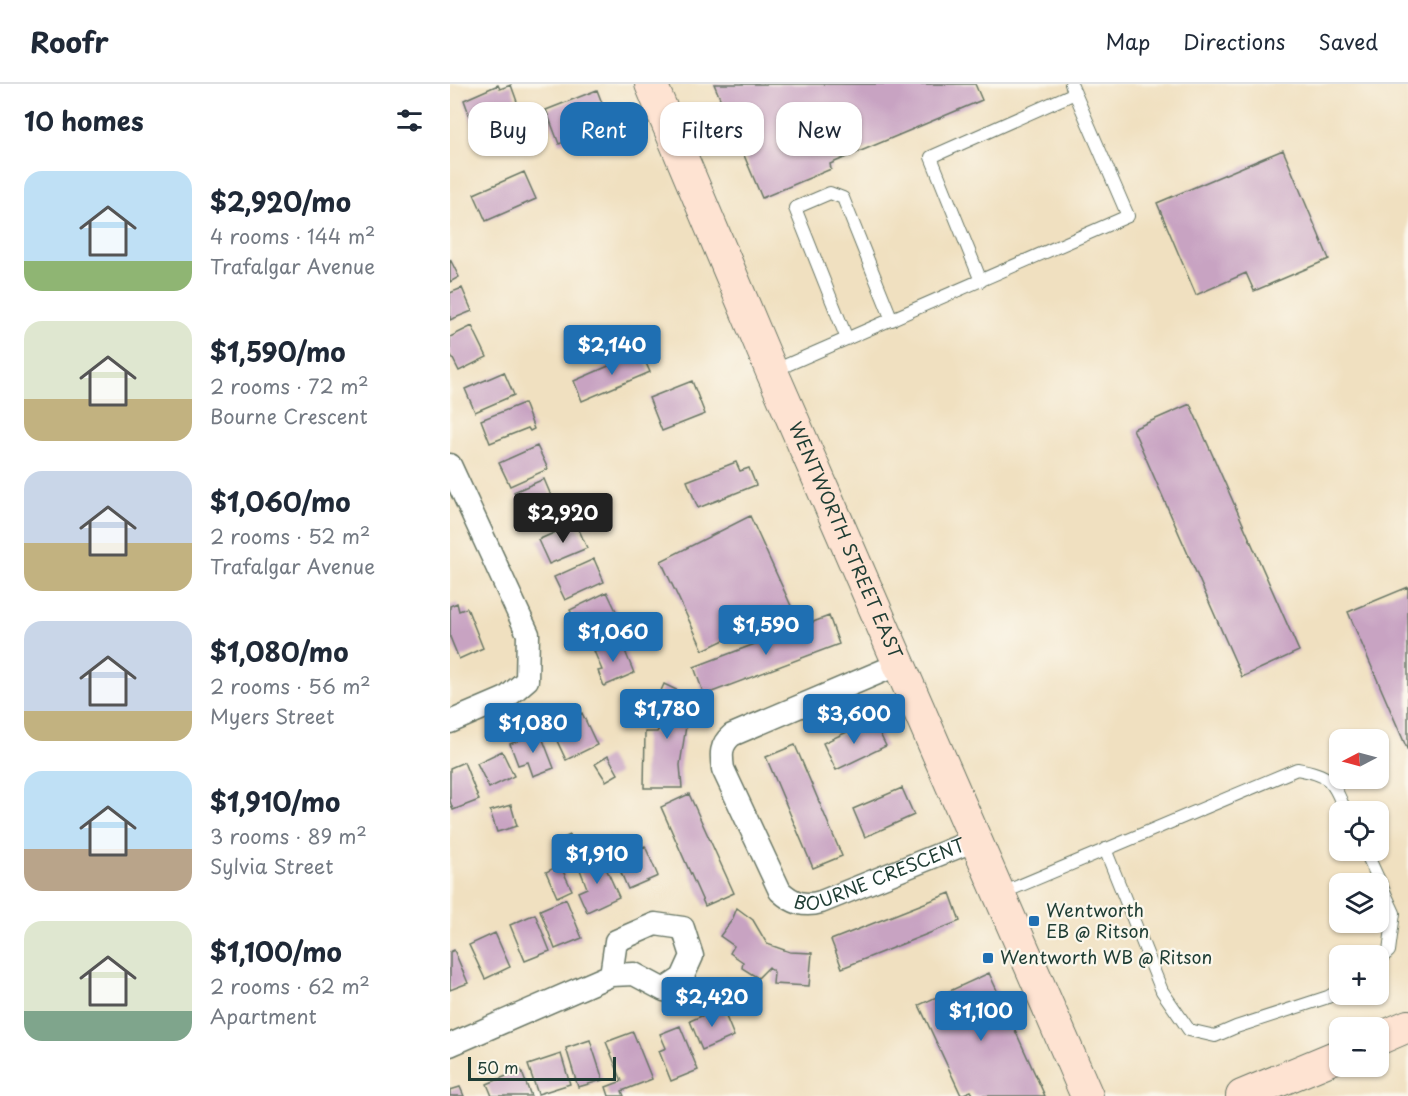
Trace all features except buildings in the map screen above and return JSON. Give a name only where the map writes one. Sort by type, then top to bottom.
[{"type":"main road","name":"WENTWORTH STREET EAST","points":[[651,84],[772,372],[1087,1096]]},
{"type":"main road","points":[[1389,1034],[1408,1026]]},
{"type":"main road","points":[[1242,1096],[1329,1060]]},
{"type":"street","points":[[450,465],[528,634],[527,680],[506,698],[450,722]]},
{"type":"street","name":"BOURNE CRESCENT","points":[[899,664],[732,735],[724,741],[721,754],[723,770],[780,891],[788,899],[799,904],[812,905],[821,902],[975,840]]},
{"type":"street","points":[[450,1045],[612,975]]},
{"type":"lane","points":[[772,372],[892,320],[981,281],[1128,216],[1073,88],[931,157],[981,281]]},
{"type":"lane","points":[[847,339],[795,208],[830,193],[843,198],[892,320]]},
{"type":"lane","points":[[999,895],[1297,769],[1318,773],[1333,783],[1341,801]]},
{"type":"lane","points":[[1106,849],[1162,991],[1189,1030],[1215,1036],[1329,996]]},
{"type":"lane","points":[[1370,861],[1394,913],[1389,951]]},
{"type":"place","name":"Wentworth EB @ Ritson","points":[[1034,921]]},
{"type":"place","name":"Wentworth WB @ Ritson","points":[[988,958]]}]
